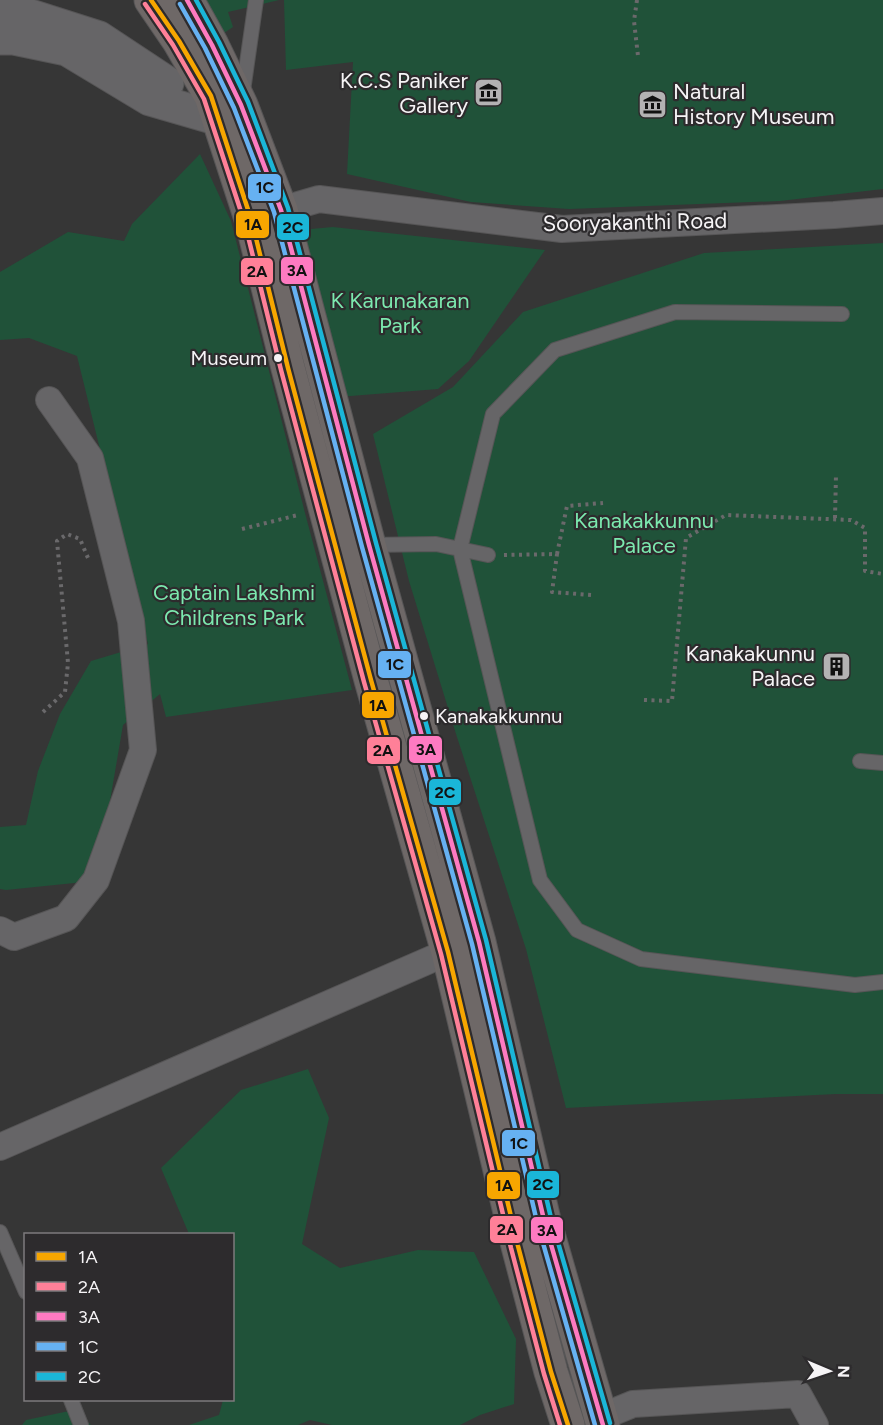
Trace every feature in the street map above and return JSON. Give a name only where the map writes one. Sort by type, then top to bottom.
[{"type":"main road","points":[[151,0],[223,107],[281,210],[369,545],[479,942],[544,1220],[602,1421]]},
{"type":"main road","points":[[187,0],[213,45],[223,107],[325,509],[448,952],[518,1246],[567,1425]]},
{"type":"street","points":[[11,14],[51,0]]},
{"type":"street","points":[[11,14],[99,38],[164,82],[223,107]]},
{"type":"street","points":[[0,38],[14,38],[67,49],[150,99],[223,107]]},
{"type":"street","name":"Sooryakanthi Road","points":[[281,210],[319,199],[562,229],[834,215],[883,210]]},
{"type":"street","points":[[0,930],[14,937],[66,918],[96,880],[143,750],[131,621],[90,458],[49,400]]},
{"type":"street","points":[[0,1147],[448,952]]},
{"type":"street","points":[[602,1421],[633,1404],[798,1394],[815,1425]]},
{"type":"lane","points":[[223,107],[256,0]]},
{"type":"lane","points":[[842,314],[675,312],[555,350],[493,414],[460,549],[540,879],[577,930],[641,959],[855,985],[883,982]]},
{"type":"lane","points":[[369,545],[436,544],[488,555]]},
{"type":"lane","points":[[860,761],[883,763]]},
{"type":"lane","points":[[0,1232],[24,1287]]},
{"type":"lane","points":[[71,1401],[81,1425]]},
{"type":"path","points":[[637,0],[634,21],[638,56]]},
{"type":"path","points":[[835,518],[836,476]]},
{"type":"path","points":[[591,595],[552,592],[567,506],[603,503]]},
{"type":"path","points":[[242,530],[325,509]]},
{"type":"path","points":[[644,700],[672,701],[686,538],[726,515],[851,520],[866,528],[865,571],[883,574]]},
{"type":"path","points":[[43,712],[65,692],[68,663],[57,541],[68,534],[80,539],[91,568]]},
{"type":"path","points":[[488,555],[557,554]]},
{"type":"green space","points":[[193,0],[279,0],[228,12],[233,27],[215,39]]},
{"type":"green space","points":[[284,0],[883,0],[883,189],[780,201],[569,209],[471,202],[347,174],[353,62],[286,70]]},
{"type":"green space","name":"Captain Lakshmi Childrens Park","points":[[200,154],[231,221],[352,690],[166,717],[160,694],[123,725],[104,836],[84,882],[0,889],[0,827],[26,825],[38,771],[60,714],[91,661],[148,644],[77,356],[29,338],[0,340],[0,272],[68,232],[124,241],[132,224]]},
{"type":"green space","name":"K Karunakaran Park","points":[[333,227],[545,250],[469,361],[438,389],[338,397],[300,230]]},
{"type":"green space","name":"Kanakakkunnu Palace","points":[[883,243],[883,1094],[836,1094],[566,1108],[526,949],[409,581],[373,434],[453,387],[523,312],[704,253]]},
{"type":"green space","points":[[308,1069],[329,1118],[302,1244],[340,1268],[418,1250],[474,1252],[516,1339],[514,1404],[480,1415],[460,1425],[332,1425],[310,1420],[298,1425],[189,1425],[219,1415],[223,1401],[234,1401],[234,1233],[189,1233],[161,1168],[241,1090]]},
{"type":"green space","points":[[74,1410],[91,1425],[22,1425],[26,1420]]},
{"type":"transit line","name":"1A","points":[[151,0],[179,41],[211,96],[252,222],[288,368],[371,680],[448,952],[518,1246],[551,1372],[568,1425]]},
{"type":"transit line","name":"3A","points":[[187,0],[241,105],[281,210],[369,545],[479,942],[544,1220],[603,1425]]},
{"type":"transit line","name":"2C","points":[[196,0],[248,102],[288,208],[376,543],[486,940],[551,1218],[610,1423]]},
{"type":"transit line","name":"2A","points":[[145,4],[173,45],[204,99],[245,224],[281,370],[364,682],[441,954],[511,1248],[544,1374],[560,1425]]},
{"type":"transit line","name":"1C","points":[[180,4],[205,48],[234,108],[274,212],[362,547],[472,944],[537,1222],[595,1425]]},
{"type":"place","name":"K.C.S Paniker Gallery","points":[[489,93]]},
{"type":"place","name":"Natural History Museum","points":[[652,104]]},
{"type":"place","name":"Museum","points":[[278,358]]},
{"type":"place","name":"Kanakakunnu Palace","points":[[836,666]]},
{"type":"place","name":"Kanakakkunnu","points":[[424,716]]}]
